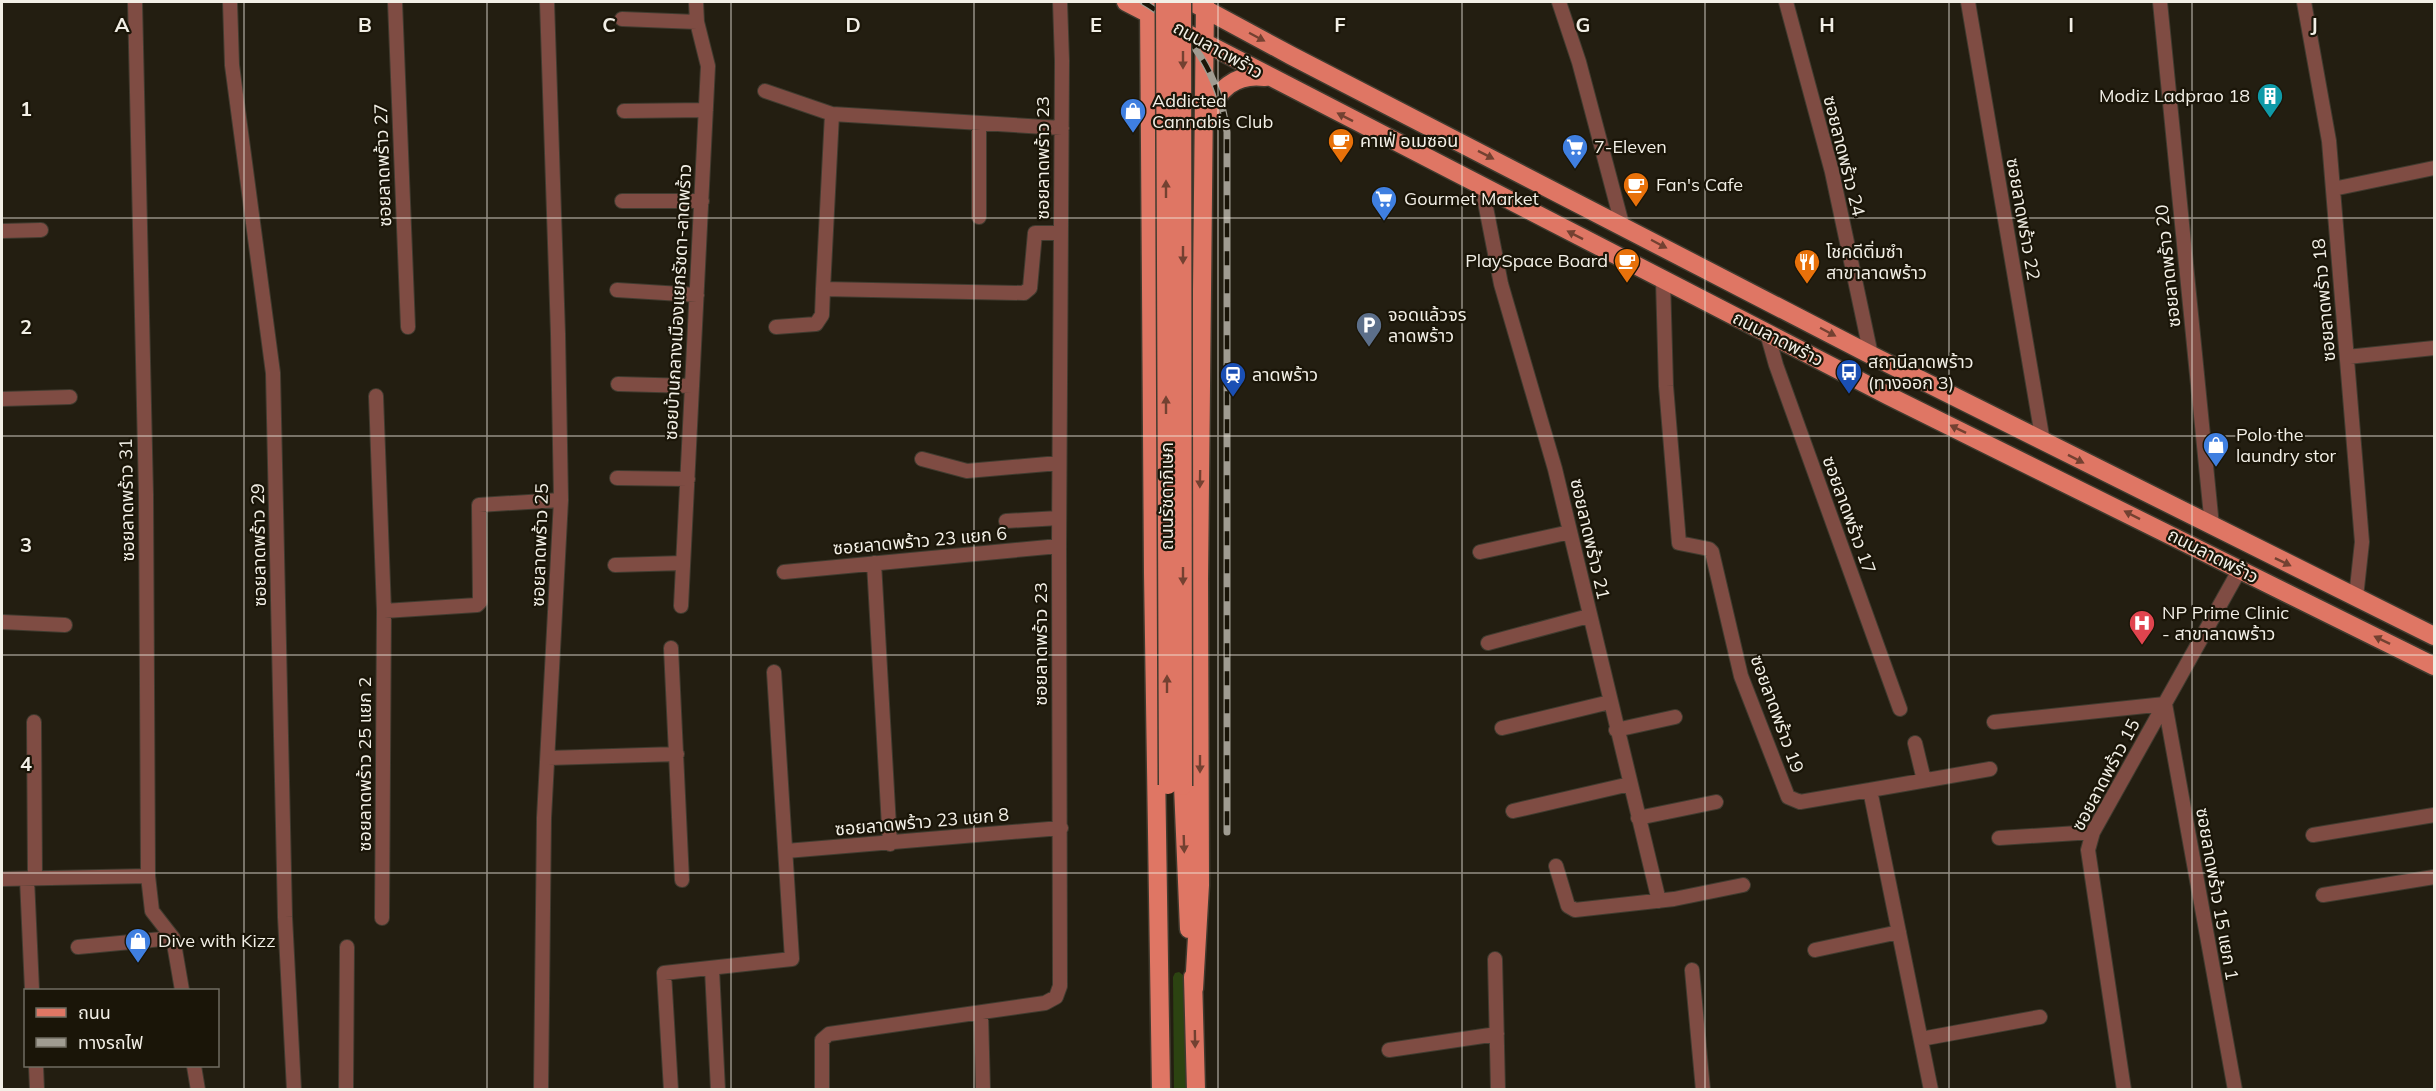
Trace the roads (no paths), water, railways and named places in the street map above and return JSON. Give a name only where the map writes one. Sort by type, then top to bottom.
[{"type":"main road","name":"ถนนลาดพร้าว","points":[[1126,2],[1149,7],[1205,42],[1270,78],[1663,280],[2434,666]]},
{"type":"main road","name":"ถนนรัชดาภิเษก","points":[[1165,2],[1175,785],[1194,989],[1196,1089]]},
{"type":"main road","name":"ถนนรัชดาภิเษก","points":[[1160,990],[1175,785],[1182,2]]},
{"type":"main road","name":"ถนนลาดพร้าว","points":[[1201,4],[1871,355],[2434,636]]},
{"type":"main road","name":"ถนนรัชดาภิเษก","points":[[1194,989],[1200,885],[1200,449],[1205,134],[1205,42],[1201,4]]},
{"type":"main road","name":"ถนนรัชดาภิเษก","points":[[1149,7],[1156,896],[1161,1089]]},
{"type":"main road","points":[[1205,134],[1217,95],[1227,86],[1242,78],[1270,78]]},
{"type":"main road","points":[[1150,330],[1163,313],[1190,311],[1197,321],[1201,337]]},
{"type":"main road","points":[[1152,456],[1163,438],[1172,434],[1193,434],[1200,449]]},
{"type":"main road","points":[[2199,549],[2212,526]]},
{"type":"main road","points":[[2240,569],[2253,547]]},
{"type":"street","name":"ซอยลาดพร้าว 31","points":[[135,2],[146,483],[148,876],[152,911],[173,938],[182,989]]},
{"type":"street","name":"ซอยลาดพร้าว 29","points":[[230,2],[232,65],[273,373],[285,917],[294,1089]]},
{"type":"street","name":"ซอยลาดพร้าว 27","points":[[394,2],[408,327]]},
{"type":"street","name":"ซอยลาดพร้าว 25","points":[[541,1089],[544,818],[561,500],[547,2]]},
{"type":"street","name":"ซอยบ้านกลางเมืองแยกรัชดา-ลาดพร้าว","points":[[681,606],[708,66],[697,22],[696,2]]},
{"type":"street","name":"ซอยลาดพร้าว 23","points":[[822,1089],[820,1050],[822,1040],[829,1034],[1045,1003],[1056,997],[1060,986],[1059,463],[1062,128],[1060,2]]},
{"type":"street","points":[[1559,2],[1579,62],[1622,224]]},
{"type":"street","name":"ซอยลาดพร้าว 24","points":[[1786,2],[1832,171],[1871,355]]},
{"type":"street","name":"ซอยลาดพร้าว 22","points":[[1968,2],[2043,442]]},
{"type":"street","name":"ซอยลาดพร้าว 20","points":[[2160,2],[2212,526]]},
{"type":"street","name":"ซอยลาดพร้าว 18","points":[[2304,2],[2329,141],[2362,542],[2356,597]]},
{"type":"street","points":[[622,19],[697,22]]},
{"type":"street","points":[[765,91],[832,114],[1062,128]]},
{"type":"street","points":[[624,111],[706,110]]},
{"type":"street","points":[[776,327],[816,324],[822,315],[832,114]]},
{"type":"street","points":[[978,217],[979,124]]},
{"type":"street","points":[[2333,189],[2434,168]]},
{"type":"street","name":"ซอยลาดพร้าว 21","points":[[1482,187],[1501,284],[1555,469],[1659,901]]},
{"type":"street","points":[[622,201],[702,201]]},
{"type":"street","points":[[2,231],[41,230]]},
{"type":"street","points":[[824,289],[1024,293],[1030,288],[1035,233],[1061,232]]},
{"type":"street","name":"ซอยลาดพร้าว 19","points":[[1663,280],[1666,386],[1679,543],[1709,549],[1712,552],[1741,676],[1788,797],[1800,802],[1870,790]]},
{"type":"street","points":[[617,290],[697,295]]},
{"type":"street","name":"ซอยลาดพร้าว 17","points":[[1767,333],[1776,365],[1900,709]]},
{"type":"street","points":[[2347,357],[2434,348]]},
{"type":"street","points":[[618,384],[692,386]]},
{"type":"street","name":"ซอยลาดพร้าว 25 แยก 2","points":[[376,396],[384,611],[382,918]]},
{"type":"street","points":[[2,399],[70,397]]},
{"type":"street","points":[[922,459],[967,471],[1059,463]]},
{"type":"street","points":[[617,478],[688,479]]},
{"type":"street","points":[[384,611],[477,605],[480,602],[479,505],[561,500]]},
{"type":"street","points":[[1006,521],[1059,518]]},
{"type":"street","points":[[1480,552],[1570,532]]},
{"type":"street","name":"ซอยลาดพร้าว 23 แยก 6","points":[[784,572],[1059,546]]},
{"type":"street","points":[[615,565],[683,563]]},
{"type":"street","points":[[874,563],[890,844]]},
{"type":"street","name":"ซอยลาดพร้าว 15","points":[[2124,1089],[2087,856],[2093,832],[2240,569]]},
{"type":"street","points":[[1488,643],[1589,616]]},
{"type":"street","points":[[2,622],[65,625]]},
{"type":"street","points":[[671,648],[682,880]]},
{"type":"street","points":[[671,1089],[664,974],[792,959],[774,672]]},
{"type":"street","points":[[1502,728],[1610,702]]},
{"type":"street","points":[[1995,722],[2164,704]]},
{"type":"street","name":"ซอยลาดพร้าว 15 แยก 1","points":[[2164,704],[2235,1089]]},
{"type":"street","points":[[1616,730],[1675,717]]},
{"type":"street","points":[[32,989],[31,879],[34,722]]},
{"type":"street","points":[[1915,743],[1924,780]]},
{"type":"street","points":[[548,758],[677,754]]},
{"type":"street","points":[[1931,1089],[1870,790],[1990,769]]},
{"type":"street","points":[[1513,811],[1630,784]]},
{"type":"street","points":[[1638,818],[1716,802]]},
{"type":"street","points":[[2313,835],[2434,815]]},
{"type":"street","name":"ซอยลาดพร้าว 23 แยก 8","points":[[786,851],[1061,828]]},
{"type":"street","points":[[1999,838],[2093,832]]},
{"type":"street","points":[[1556,866],[1568,906],[1572,909],[1659,901],[1743,885]]},
{"type":"street","points":[[2,879],[148,876]]},
{"type":"street","points":[[2323,896],[2434,877]]},
{"type":"street","points":[[1815,950],[1899,932]]},
{"type":"street","points":[[78,947],[173,938]]},
{"type":"street","points":[[346,1089],[347,947]]},
{"type":"street","points":[[1496,959],[1498,1089]]},
{"type":"street","points":[[712,969],[718,1089]]},
{"type":"street","points":[[1692,970],[1703,1089]]},
{"type":"street","points":[[981,1014],[983,1089]]},
{"type":"street","points":[[1921,1039],[2040,1017]]},
{"type":"street","points":[[1389,1050],[1497,1034]]},
{"type":"street","points":[[36,1067],[37,1089]]},
{"type":"street","points":[[194,1067],[198,1089]]},
{"type":"railway","points":[[1143,2],[1176,27],[1201,57],[1218,92],[1227,132],[1227,832]]},
{"type":"place","name":"Modiz Ladprao 18","points":[[2270,119]]},
{"type":"place","name":"Addicted Cannabis Club","points":[[1133,134]]},
{"type":"place","name":"คาเฟ่ อเมซอน","points":[[1341,164]]},
{"type":"place","name":"7-Eleven","points":[[1575,170]]},
{"type":"place","name":"Fan's Cafe","points":[[1636,208]]},
{"type":"place","name":"Gourmet Market","points":[[1384,222]]},
{"type":"place","name":"PlaySpace Board","points":[[1627,284]]},
{"type":"place","name":"โชคดีติ่มซำ สาขาลาดพร้าว","points":[[1807,285]]},
{"type":"place","name":"จอดแล้วจร ลาดพร้าว","points":[[1369,348]]},
{"type":"place","name":"สถานีลาดพร้าว (ทางออก 3)","points":[[1849,395]]},
{"type":"place","name":"ลาดพร้าว","points":[[1233,398]]},
{"type":"place","name":"Polo the laundry stor","points":[[2216,468]]},
{"type":"place","name":"NP Prime Clinic - สาขาลาดพร้าว","points":[[2142,646]]},
{"type":"place","name":"Dive with Kizz","points":[[138,964]]}]
